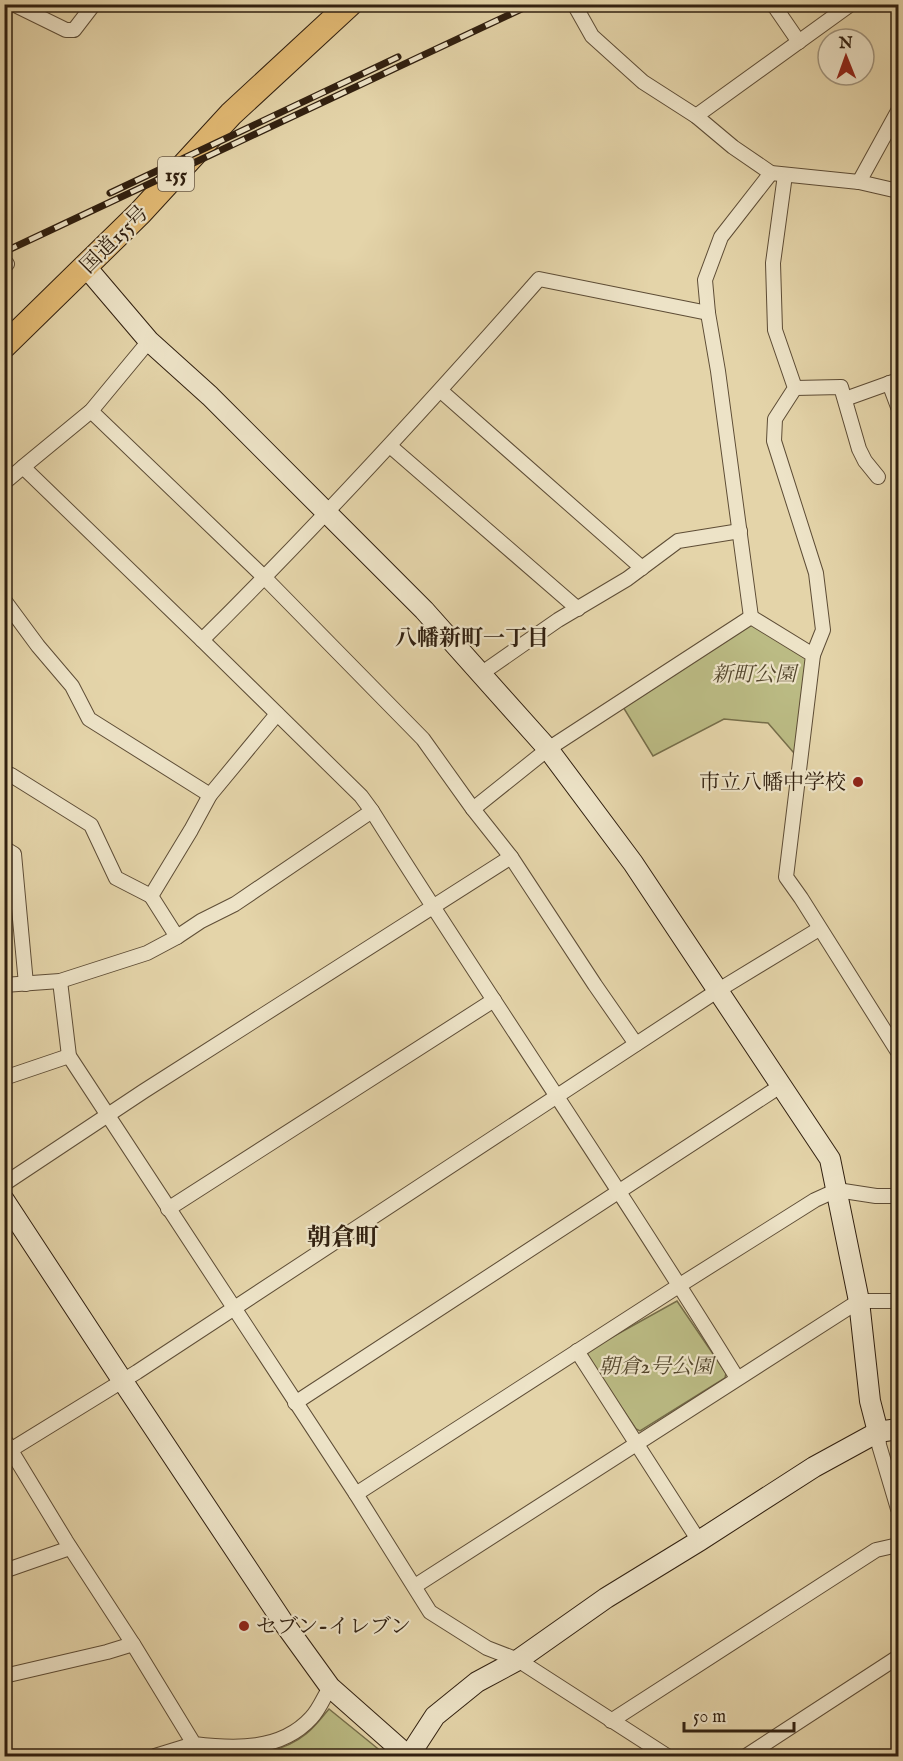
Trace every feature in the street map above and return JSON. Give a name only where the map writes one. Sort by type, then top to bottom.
[{"type":"highway","name":"国道155号","points":[[4,346],[140,213],[231,114],[350,4]]},
{"type":"street","points":[[14,4],[66,30],[74,30],[94,4]]},
{"type":"street","points":[[574,4],[592,36],[643,82],[696,116],[733,147],[778,174],[859,182],[898,191]]},
{"type":"street","points":[[771,4],[799,42]]},
{"type":"street","points":[[696,116],[851,4]]},
{"type":"street","points":[[859,182],[898,111]]},
{"type":"street","points":[[751,617],[705,280],[721,237],[778,174]]},
{"type":"street","points":[[778,174],[773,263],[775,330],[795,388]]},
{"type":"street","points":[[86,267],[149,341],[210,396],[424,610],[548,749],[633,863],[782,1085],[830,1159],[859,1301],[870,1401],[879,1445],[898,1509]]},
{"type":"street","points":[[202,640],[390,446],[539,279],[708,313]]},
{"type":"street","points":[[4,483],[91,411],[149,341]]},
{"type":"street","points":[[845,399],[894,382],[898,407]]},
{"type":"street","points":[[795,388],[841,387],[859,449],[878,477]]},
{"type":"street","points":[[795,388],[775,418],[774,441],[816,573],[823,630],[813,655],[786,877],[898,1052]]},
{"type":"street","points":[[441,391],[642,568]]},
{"type":"street","points":[[91,411],[264,578],[423,739],[511,857],[636,1044]]},
{"type":"street","points":[[390,446],[578,609]]},
{"type":"street","points":[[23,467],[202,640],[360,796],[372,811],[618,1193],[680,1285],[737,1378]]},
{"type":"street","points":[[482,674],[558,620],[642,568],[678,540],[740,531]]},
{"type":"street","points":[[4,600],[38,646],[72,686],[89,719],[210,795]]},
{"type":"street","points":[[751,617],[813,655]]},
{"type":"street","points":[[473,809],[548,749],[751,617]]},
{"type":"street","points":[[151,896],[210,795],[277,714]]},
{"type":"street","points":[[11,775],[92,825],[116,878],[151,896],[177,937]]},
{"type":"street","points":[[4,985],[60,981],[147,953],[235,904],[372,811]]},
{"type":"street","points":[[4,848],[14,854],[26,984]]},
{"type":"street","points":[[4,1184],[144,1091],[511,857]]},
{"type":"street","points":[[194,1744],[133,1644],[7,1448],[122,1380],[717,991],[819,929]]},
{"type":"street","points":[[60,981],[69,1056],[356,1494],[430,1612],[487,1648],[518,1660],[667,1756]]},
{"type":"street","points":[[168,1209],[494,1000]]},
{"type":"street","points":[[4,1078],[69,1056]]},
{"type":"street","points":[[295,1403],[782,1085]]},
{"type":"street","points":[[356,1494],[815,1200],[837,1190],[876,1196],[898,1196]]},
{"type":"street","points":[[4,1200],[283,1622],[330,1687],[409,1756],[435,1716],[477,1682],[518,1660],[606,1598],[814,1467],[878,1432],[898,1429]]},
{"type":"street","points":[[415,1586],[859,1301],[898,1301]]},
{"type":"street","points":[[577,1351],[699,1541]]},
{"type":"street","points":[[611,1721],[876,1550],[898,1545]]},
{"type":"street","points":[[4,1571],[70,1548]]},
{"type":"street","points":[[4,1676],[133,1644]]},
{"type":"street","points":[[746,1756],[898,1657]]},
{"type":"street","points":[[155,1756],[194,1744],[240,1748],[286,1737],[299,1730],[312,1717],[330,1687]]},
{"type":"green space","name":"新町公園","points":[[751,617],[813,655],[800,760],[768,723],[724,719],[653,756],[620,702]]},
{"type":"green space","name":"朝倉2号公園","points":[[677,1301],[726,1373],[725,1378],[640,1431],[636,1429],[588,1358],[587,1351]]},
{"type":"green space","points":[[329,1709],[382,1752],[382,1756],[228,1756],[259,1753],[288,1745],[309,1731]]},
{"type":"railway","points":[[4,252],[532,4]]},
{"type":"railway","points":[[110,193],[398,57]]},
{"type":"place","name":"市立八幡中学校","points":[[858,782]]},
{"type":"place","name":"セブン-イレブン","points":[[244,1626]]},
{"type":"district","name":"八幡新町一丁目","points":[[472,637]]},
{"type":"district","name":"朝倉町","points":[[343,1237]]}]
